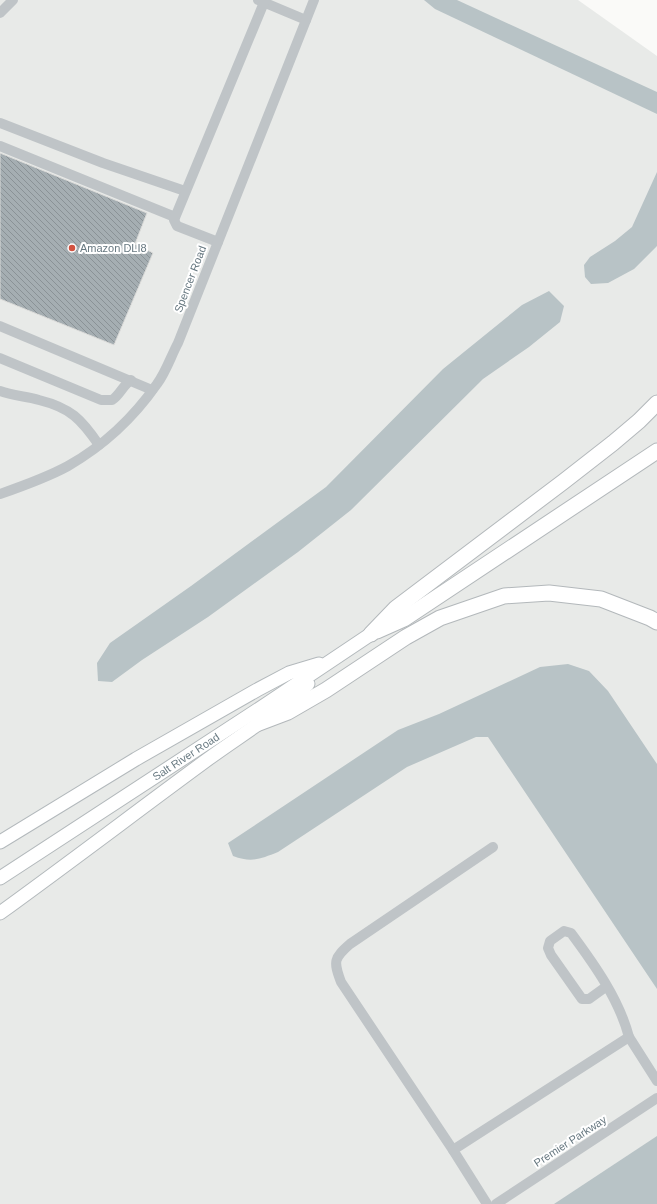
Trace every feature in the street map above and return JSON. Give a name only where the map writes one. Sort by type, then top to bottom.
[{"type":"highway","points":[[371,634],[396,608],[466,557],[574,474],[639,421],[657,403]]},
{"type":"highway","points":[[371,634],[404,619],[657,451]]},
{"type":"highway","points":[[259,723],[288,712],[326,690],[406,637],[440,618],[504,596],[549,593],[601,599],[657,622]]},
{"type":"main road","name":"Salt River Road","points":[[0,878],[371,634]]},
{"type":"main road","points":[[0,913],[295,696],[332,660]]},
{"type":"main road","points":[[0,842],[136,759],[276,680],[289,673],[332,660]]},
{"type":"street","points":[[0,13],[13,0]]},
{"type":"street","name":"Spencer Road","points":[[0,494],[31,484],[49,476],[68,466],[99,445],[132,416],[158,383],[178,343],[314,0]]},
{"type":"street","points":[[218,242],[177,226],[174,220],[185,191],[262,1],[306,20]]},
{"type":"street","points":[[0,123],[55,146],[185,191]]},
{"type":"street","points":[[0,146],[175,217]]},
{"type":"street","points":[[0,326],[152,390]]},
{"type":"street","points":[[0,358],[101,400],[112,400],[118,397],[131,380]]},
{"type":"street","points":[[0,391],[11,395],[38,399],[67,410],[80,419],[99,445]]},
{"type":"street","points":[[487,1204],[453,1150],[341,982],[336,962],[339,953],[350,944],[493,847]]},
{"type":"street","points":[[607,986],[589,999],[582,999],[551,955],[548,948],[550,941],[564,931],[571,932],[607,986],[625,1022],[629,1037],[657,1082]]},
{"type":"street","points":[[453,1150],[629,1037]]},
{"type":"street","name":"Premier Parkway","points":[[496,1204],[657,1098]]},
{"type":"shaded area","points":[[0,0],[578,0],[657,56],[657,1204],[0,1204]]},
{"type":"shaded area","points":[[424,0],[457,0],[657,92],[657,114],[435,9]]},
{"type":"shaded area","points":[[657,172],[657,246],[634,269],[608,283],[591,284],[585,277],[584,265],[590,257],[615,241],[632,227]]},
{"type":"shaded area","points":[[549,291],[564,306],[560,322],[529,347],[483,379],[351,510],[298,552],[208,617],[142,660],[112,682],[98,681],[97,663],[110,643],[191,586],[326,487],[443,369],[522,305]]},
{"type":"shaded area","points":[[568,664],[589,671],[608,691],[657,764],[657,989],[488,737],[476,737],[407,767],[278,852],[266,857],[251,860],[233,856],[228,843],[398,730],[439,714],[540,667]]},
{"type":"shaded area","points":[[657,1136],[657,1204],[554,1204]]},
{"type":"building","name":"Amazon DLI8","points":[[0,153],[147,213],[135,244],[153,253],[114,345],[0,299]]},
{"type":"place","name":"Amazon DLI8","points":[[72,248]]}]
